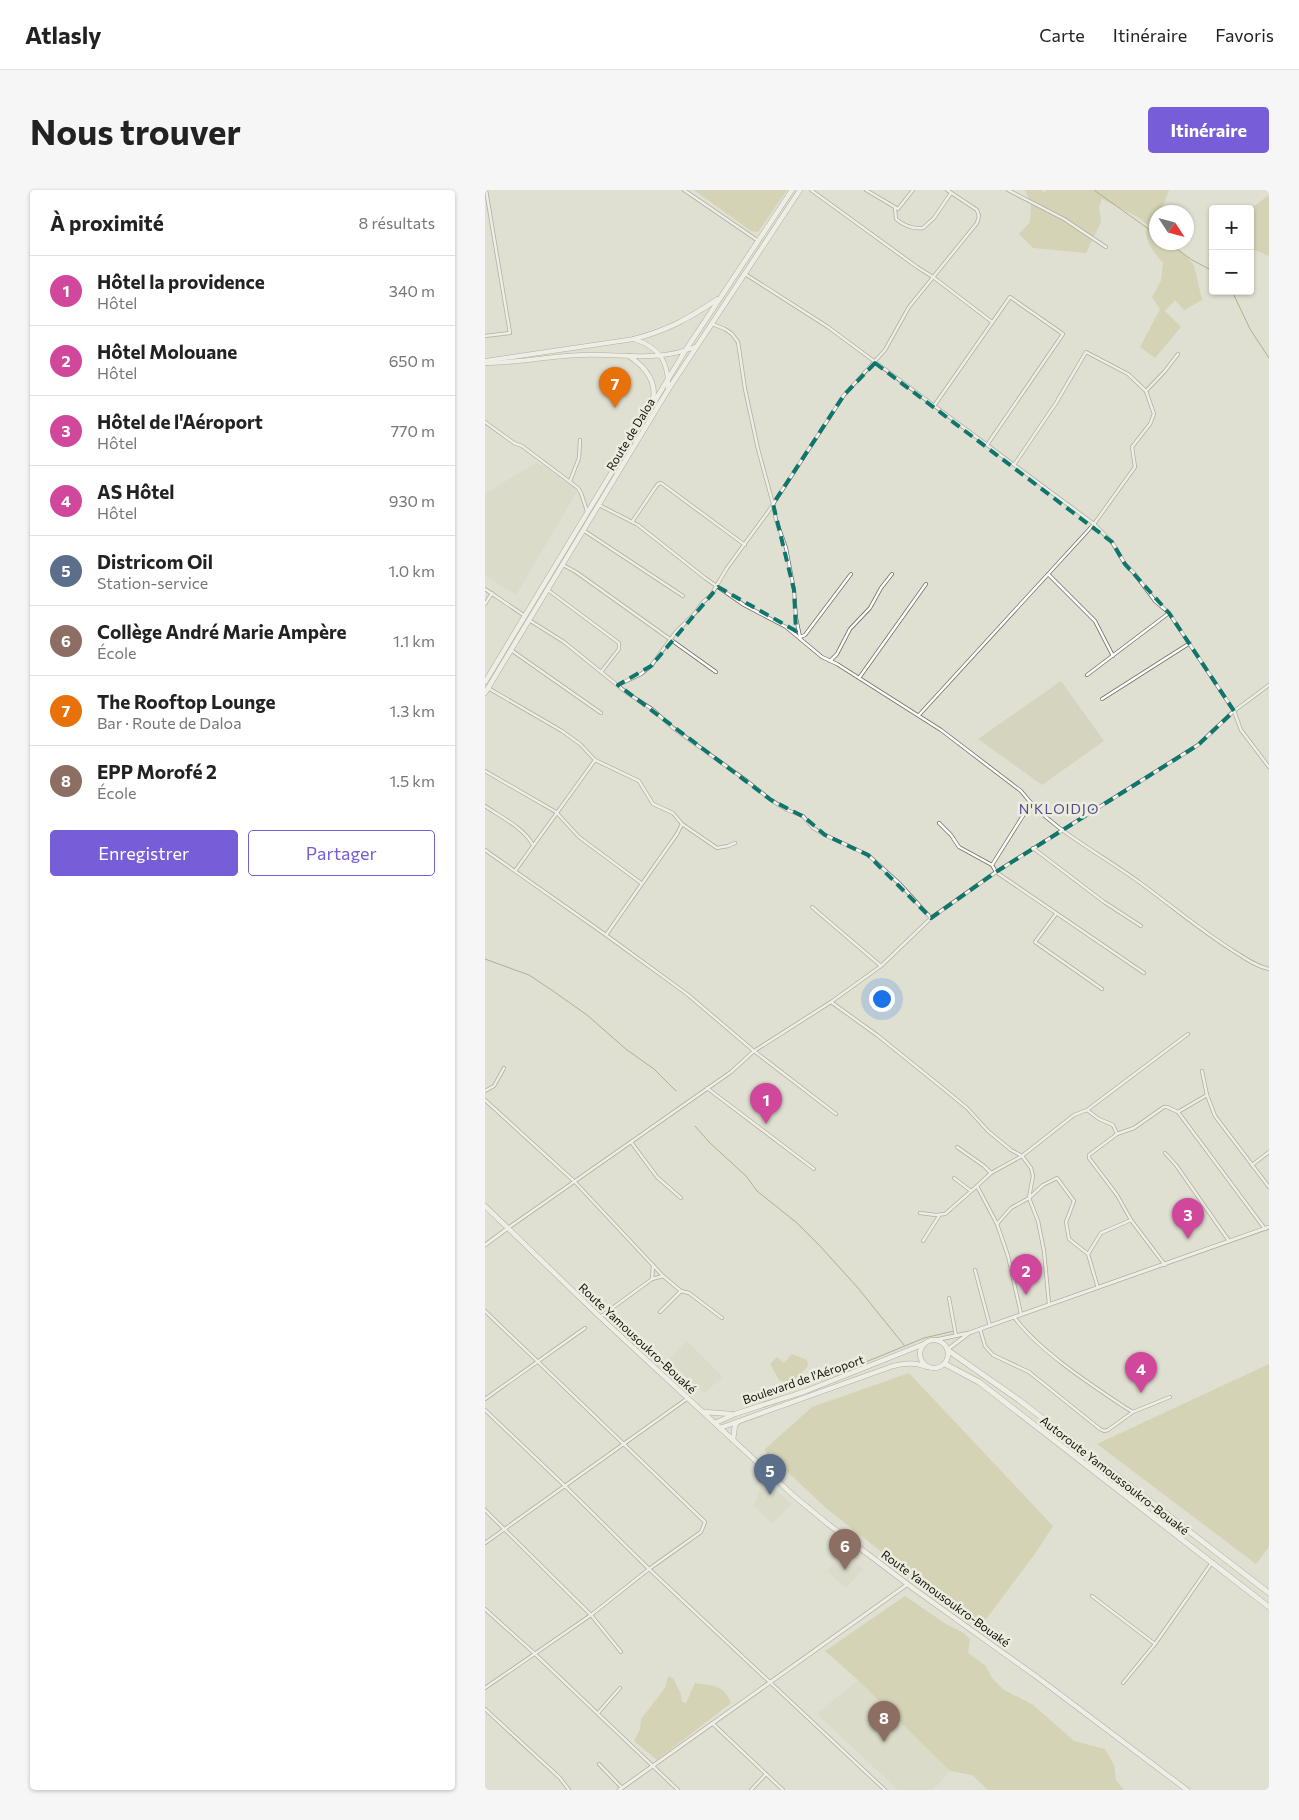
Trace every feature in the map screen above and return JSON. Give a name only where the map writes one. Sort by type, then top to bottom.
[{"type":"highway","name":"Autoroute Yamoussoukro-Bouaké","points":[[948,1350],[1019,1400],[1269,1593]]},
{"type":"highway","name":"Autoroute Yamoussoukro-Bouaké","points":[[945,1364],[979,1382],[1269,1608]]},
{"type":"main road","name":"Route de Daloa","points":[[485,682],[523,616],[685,351],[792,190]]},
{"type":"main road","name":"Route de Daloa","points":[[486,691],[668,390],[800,190]]},
{"type":"main road","points":[[485,362],[634,339],[667,329],[695,314],[721,296]]},
{"type":"main road","points":[[634,339],[649,345],[661,357],[669,373],[668,390]]},
{"type":"main road","points":[[485,362],[582,355],[661,357],[695,347]]},
{"type":"main road","points":[[629,356],[642,366],[650,377],[654,396],[651,407]]},
{"type":"main road","name":"Route Yamousoukro-Bouaké","points":[[485,1206],[793,1496],[828,1524],[1187,1790]]},
{"type":"main road","points":[[935,1340],[944,1343],[948,1350],[945,1364],[937,1369],[927,1367],[921,1361],[920,1352],[924,1344],[935,1340]]},
{"type":"main road","name":"Boulevard de l'Aéroport","points":[[715,1423],[735,1414],[898,1356],[924,1344]]},
{"type":"main road","name":"Boulevard de l'Aéroport","points":[[721,1428],[893,1366],[917,1363],[927,1367]]},
{"type":"main road","points":[[703,1412],[735,1414]]},
{"type":"main road","points":[[733,1440],[735,1425],[740,1420]]},
{"type":"street","points":[[485,336],[510,333],[487,207],[486,190]]},
{"type":"street","points":[[685,190],[758,241]]},
{"type":"street","points":[[811,190],[993,322]]},
{"type":"street","points":[[866,190],[898,210],[913,190]]},
{"type":"street","points":[[618,685],[641,674],[651,666],[670,640],[717,587],[727,568],[773,504],[844,395],[875,362],[892,338],[909,307],[977,223],[979,216],[977,210],[947,190]]},
{"type":"street","points":[[1008,190],[1064,219],[1106,247]]},
{"type":"street","points":[[895,208],[896,219],[901,223],[911,227],[923,228],[934,218],[951,193]]},
{"type":"street","points":[[744,274],[828,327],[1013,466],[1094,524],[1112,542],[1125,564],[1155,601],[1169,613],[1234,711],[1241,730],[1269,767]]},
{"type":"street","points":[[934,406],[1010,297],[1063,334],[987,446]]},
{"type":"street","points":[[711,324],[725,329],[738,342],[745,389],[762,466],[776,520],[786,548],[794,590],[796,618],[802,641],[830,661],[919,715],[1021,791],[1031,803],[1062,830],[1138,881],[1211,936],[1259,967],[1269,969]]},
{"type":"street","points":[[919,715],[1094,524],[1135,468],[1132,447],[1150,424],[1154,414],[1146,391],[1128,374],[1086,352],[1056,402],[1013,466]]},
{"type":"street","points":[[1146,391],[1178,354]]},
{"type":"street","points":[[485,422],[571,482],[581,493],[587,511]]},
{"type":"street","points":[[571,482],[579,458],[580,440]]},
{"type":"street","points":[[632,522],[655,488],[661,483],[745,545]]},
{"type":"street","points":[[599,504],[632,522],[660,541],[717,587],[801,637]]},
{"type":"street","points":[[583,530],[683,596]]},
{"type":"street","points":[[563,565],[576,572],[716,672]]},
{"type":"street","points":[[801,637],[805,635],[851,574]]},
{"type":"street","points":[[830,661],[837,654],[850,629],[870,608],[881,588],[892,574]]},
{"type":"street","points":[[1048,574],[1095,621],[1113,656]]},
{"type":"street","points":[[859,679],[927,584]]},
{"type":"street","points":[[485,588],[523,616],[564,642],[673,728],[777,804],[803,816],[813,828],[825,835],[868,855],[900,884],[931,918]]},
{"type":"street","points":[[547,590],[619,643],[619,649],[601,672]]},
{"type":"street","points":[[485,604],[492,594]]},
{"type":"street","points":[[1087,675],[1169,613]]},
{"type":"street","points":[[1102,699],[1190,643]]},
{"type":"street","points":[[511,650],[601,713]]},
{"type":"street","points":[[485,1245],[731,1072],[754,1051],[831,1002],[881,966],[931,918],[1033,848],[1198,745],[1234,711],[1269,686]]},
{"type":"street","points":[[486,691],[562,731],[580,744],[595,760],[639,781],[653,804],[673,813],[682,824],[717,848],[728,846],[735,842]]},
{"type":"street","points":[[515,871],[595,760]]},
{"type":"street","points":[[485,771],[557,812],[579,837],[642,883]]},
{"type":"street","points":[[992,865],[1031,803]]},
{"type":"street","points":[[485,806],[515,826],[530,839],[533,845]]},
{"type":"street","points":[[606,934],[677,834],[682,824]]},
{"type":"street","points":[[939,824],[951,835],[959,847],[992,865],[996,872],[1144,973]]},
{"type":"street","points":[[1033,848],[1104,902],[1141,926]]},
{"type":"street","points":[[485,850],[606,934],[687,994],[754,1051],[836,1114]]},
{"type":"street","points":[[812,907],[881,966]]},
{"type":"street","points":[[1056,914],[1035,942],[1102,989]]},
{"type":"street","points":[[831,1002],[967,1108],[988,1131],[1011,1150],[1022,1156],[1031,1168],[1033,1176],[1029,1198],[1038,1221],[1044,1250],[1049,1304]]},
{"type":"street","points":[[920,1213],[940,1215],[951,1210],[991,1173],[1022,1156],[1074,1115],[1087,1110],[1188,1034]]},
{"type":"street","points":[[485,1092],[494,1086],[504,1068]]},
{"type":"street","points":[[1202,1071],[1207,1095],[1215,1116],[1269,1186]]},
{"type":"street","points":[[707,1088],[814,1169]]},
{"type":"street","points":[[1177,1112],[1207,1095]]},
{"type":"street","points":[[485,1100],[575,1182],[663,1276],[681,1291],[689,1293],[722,1318]]},
{"type":"street","points":[[935,1340],[980,1330],[1049,1304],[1165,1265],[1267,1228],[1177,1112],[1167,1107],[1164,1107],[1133,1128],[1117,1134],[1089,1155],[1089,1158],[1117,1195],[1131,1220],[1165,1265]]},
{"type":"street","points":[[1087,1110],[1099,1120],[1113,1125],[1117,1134]]},
{"type":"street","points":[[631,1142],[657,1177],[681,1198]]},
{"type":"street","points":[[957,1147],[991,1173]]},
{"type":"street","points":[[1252,1166],[1269,1152]]},
{"type":"street","points":[[1165,1153],[1176,1165],[1229,1241]]},
{"type":"street","points":[[954,1178],[971,1192]]},
{"type":"street","points":[[997,1224],[1011,1208],[1029,1198],[1043,1185],[1057,1178],[1074,1201],[1066,1222],[1069,1239],[1088,1254],[1098,1288]]},
{"type":"street","points":[[977,1186],[997,1224],[1008,1256],[1021,1314]]},
{"type":"street","points":[[923,1241],[940,1215]]},
{"type":"street","points":[[1088,1254],[1101,1233],[1131,1220]]},
{"type":"street","points":[[652,1279],[653,1264]]},
{"type":"street","points":[[975,1270],[990,1326]]},
{"type":"street","points":[[600,1316],[652,1279],[663,1276]]},
{"type":"street","points":[[660,1312],[681,1291]]},
{"type":"street","points":[[949,1298],[956,1336]]},
{"type":"street","points":[[485,1311],[705,1522],[701,1532],[591,1614],[485,1688]]},
{"type":"street","points":[[1014,1317],[1029,1335],[1048,1351],[1098,1389],[1133,1412]]},
{"type":"street","points":[[485,1399],[585,1328]]},
{"type":"street","points":[[980,1330],[985,1346],[993,1355],[1029,1372],[1104,1431],[1133,1412],[1169,1397]]},
{"type":"street","points":[[948,1350],[969,1333]]},
{"type":"street","points":[[485,1543],[688,1398]]},
{"type":"street","points":[[485,1410],[649,1569],[885,1790]]},
{"type":"street","points":[[485,1510],[591,1614],[621,1652]]},
{"type":"street","points":[[1123,1683],[1155,1644],[1212,1562]]},
{"type":"street","points":[[599,1764],[621,1789],[909,1584]]},
{"type":"street","points":[[1092,1596],[1155,1644]]},
{"type":"street","points":[[485,1609],[679,1790]]},
{"type":"street","points":[[598,1714],[620,1688]]},
{"type":"street","points":[[485,1709],[560,1778],[569,1790]]},
{"type":"street","points":[[712,1723],[783,1790]]},
{"type":"street","points":[[751,1790],[766,1774]]},
{"type":"highlighted area","points":[[875,363],[1112,542],[1125,564],[1169,613],[1234,711],[1198,745],[996,872],[931,918],[868,855],[825,835],[804,817],[771,800],[618,685],[651,666],[718,587],[796,631],[794,590],[773,504],[844,395]]},
{"type":"shaded area","points":[[694,190],[787,190],[758,232],[751,231]]},
{"type":"shaded area","points":[[1025,190],[1041,190],[1044,193],[1046,190],[1169,190],[1164,205],[1149,205],[1149,243],[1147,236],[1148,225],[1138,217],[1102,199],[1099,207],[1101,222],[1086,253],[1033,248],[1019,234],[1030,222],[1031,204]]},
{"type":"shaded area","points":[[1269,195],[1269,256],[1254,250],[1254,206]]},
{"type":"shaded area","points":[[1153,250],[1180,250],[1194,265],[1202,300],[1184,310],[1175,300],[1165,311],[1181,327],[1155,358],[1140,347],[1160,309],[1152,297],[1161,281],[1163,263]]},
{"type":"shaded area","points":[[537,462],[576,489],[577,492],[516,595],[485,575],[485,494]]},
{"type":"shaded area","points":[[1061,681],[1104,741],[1042,785],[978,739]]},
{"type":"shaded area","points":[[687,1341],[723,1377],[704,1393],[668,1360]]},
{"type":"shaded area","points":[[792,1354],[807,1360],[808,1366],[791,1384],[779,1380],[770,1364],[777,1357],[784,1363]]},
{"type":"shaded area","points":[[1269,1364],[1269,1547],[1256,1564],[1097,1444]]},
{"type":"shaded area","points":[[909,1373],[1053,1526],[1037,1551],[981,1626],[912,1576],[826,1508],[764,1450],[812,1407]]},
{"type":"shaded area","points":[[763,1479],[792,1504],[772,1524],[754,1506]]},
{"type":"shaded area","points":[[843,1553],[863,1569],[846,1588],[827,1571]]},
{"type":"shaded area","points":[[905,1596],[970,1639],[968,1653],[986,1666],[992,1678],[1004,1690],[1032,1704],[1074,1741],[1105,1749],[1114,1765],[1116,1780],[1124,1790],[988,1790],[972,1775],[950,1771],[858,1680],[825,1651]]},
{"type":"shaded area","points":[[668,1677],[673,1678],[681,1694],[682,1702],[686,1703],[695,1683],[721,1689],[725,1692],[731,1703],[657,1760],[634,1741],[640,1729],[641,1719],[665,1688]]},
{"type":"shaded area","points":[[858,1680],[950,1771],[933,1790],[898,1790],[817,1714]]},
{"type":"waterway","points":[[1094,190],[1149,229]]},
{"type":"waterway","points":[[1178,250],[1209,269]]},
{"type":"waterway","points":[[1234,295],[1250,329],[1269,358]]},
{"type":"waterway","points":[[485,959],[529,975],[553,991],[587,1015],[627,1050],[654,1069],[676,1091]]},
{"type":"waterway","points":[[695,1126],[709,1142],[746,1176],[757,1191],[797,1223],[820,1246],[858,1288],[904,1345]]},
{"type":"waterway","points":[[861,1364],[924,1338],[954,1331]]},
{"type":"place","name":"The Rooftop Lounge","points":[[615,408]]},
{"type":"place","name":"Hôtel la providence","points":[[766,1124]]},
{"type":"place","name":"Hôtel de l'Aéroport","points":[[1188,1239]]},
{"type":"place","name":"Hôtel Molouane","points":[[1026,1295]]},
{"type":"place","name":"AS Hôtel","points":[[1141,1393]]},
{"type":"place","name":"Districom Oil","points":[[770,1495]]},
{"type":"place","name":"Collège André Marie Ampère","points":[[845,1570]]},
{"type":"place","name":"EPP Morofé 2","points":[[884,1742]]},
{"type":"district","name":"N'KLOIDJO","points":[[1059,808]]}]
